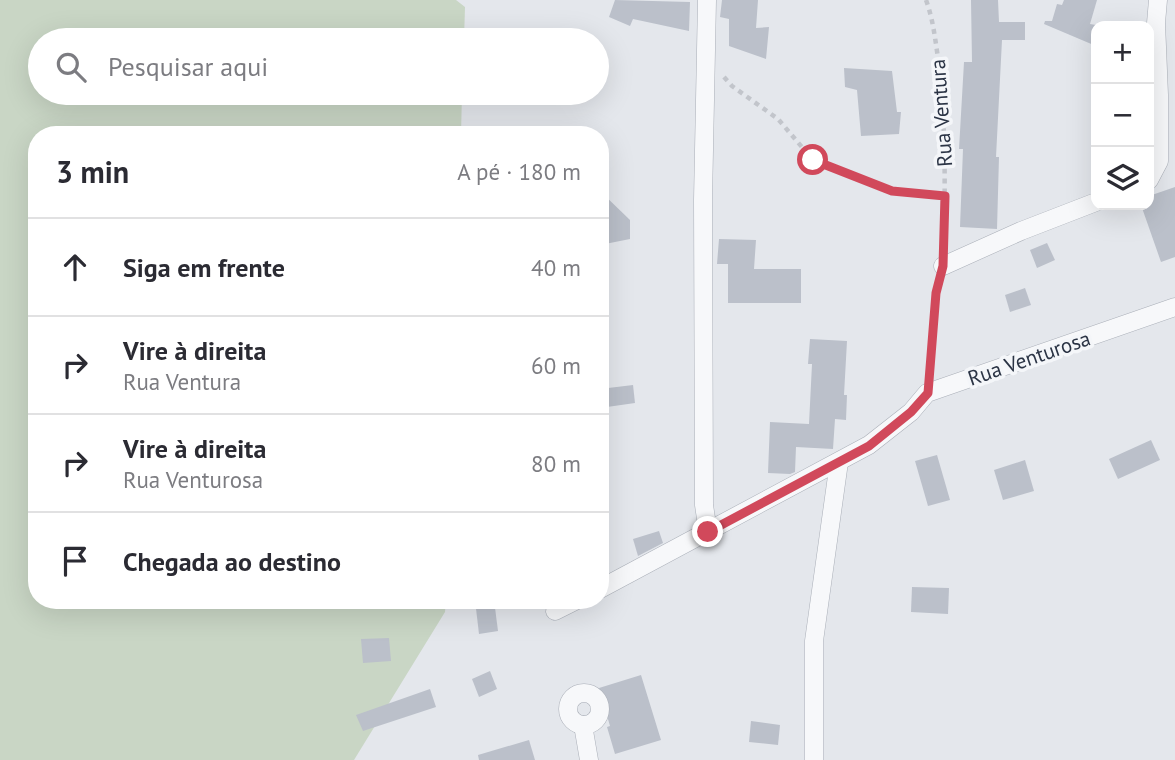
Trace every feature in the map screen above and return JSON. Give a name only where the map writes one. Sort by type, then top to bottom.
[{"type":"street","points":[[707,0],[704,505],[708,532]]},
{"type":"street","points":[[1154,173],[1159,161],[1156,23],[1158,0]]},
{"type":"street","points":[[943,266],[1021,231],[1091,204]]},
{"type":"street","name":"Rua Venturosa","points":[[609,584],[869,446],[911,412],[928,393],[1175,307]]},
{"type":"street","points":[[814,760],[814,641],[839,461]]},
{"type":"street","points":[[555,611],[559,609]]},
{"type":"street","points":[[583,725],[589,760]]},
{"type":"path","name":"Rua Ventura","points":[[926,0],[932,14],[942,91],[945,196],[943,266],[936,293],[928,393]]},
{"type":"path","points":[[706,56],[732,86],[778,119],[813,160],[892,191],[945,196]]},
{"type":"green space","points":[[0,0],[456,0],[465,7],[464,28],[28,28],[28,105],[462,105],[461,126],[28,126],[28,609],[445,609],[354,760],[0,760]]},
{"type":"building","points":[[615,0],[690,2],[689,31],[633,19],[630,26],[609,17]]},
{"type":"building","points":[[722,0],[758,0],[756,28],[769,27],[766,59],[729,46],[729,19],[720,17]]},
{"type":"building","points":[[971,0],[998,0],[999,22],[1025,22],[1025,40],[1002,40],[996,157],[999,157],[997,229],[960,227],[963,149],[959,149],[964,62],[972,62]]},
{"type":"building","points":[[1064,0],[1097,0],[1090,24],[1091,44],[1044,24],[1045,21],[1052,21],[1057,4],[1062,5]]},
{"type":"building","points":[[844,68],[892,71],[897,112],[901,112],[899,134],[861,136],[857,90],[845,87]]},
{"type":"building","points":[[1175,187],[1175,257],[1161,262],[1143,210],[1154,210],[1154,194]]},
{"type":"building","points":[[609,200],[630,220],[630,239],[609,243]]},
{"type":"building","points":[[719,239],[756,240],[754,269],[801,269],[801,303],[728,303],[728,264],[717,264]]},
{"type":"building","points":[[1047,243],[1055,260],[1037,268],[1030,250]]},
{"type":"building","points":[[1025,288],[1031,305],[1010,312],[1005,295]]},
{"type":"building","points":[[810,339],[847,341],[844,395],[847,395],[846,420],[835,419],[833,449],[796,447],[795,472],[768,473],[770,422],[809,424],[812,364],[808,364]]},
{"type":"building","points":[[633,385],[635,403],[609,407],[609,388]]},
{"type":"building","points":[[1151,440],[1160,460],[1118,479],[1109,459]]},
{"type":"building","points":[[937,455],[950,500],[928,506],[915,461]]},
{"type":"building","points":[[1025,460],[1034,491],[1003,500],[994,470]]},
{"type":"building","points":[[659,531],[663,543],[638,556],[633,539]]},
{"type":"building","points":[[912,587],[949,588],[948,614],[911,612]]},
{"type":"building","points":[[476,609],[495,609],[498,631],[479,634]]},
{"type":"building","points":[[389,638],[391,661],[363,663],[361,639]]},
{"type":"building","points":[[490,671],[497,689],[479,697],[472,679]]},
{"type":"building","points":[[641,675],[661,740],[615,754],[599,688]]},
{"type":"building","points":[[430,689],[436,707],[363,731],[356,715]]},
{"type":"building","points":[[751,721],[780,725],[778,745],[749,742]]},
{"type":"building","points":[[529,740],[535,760],[479,760],[478,755]]},
{"type":"route","points":[[708,532],[869,446],[911,412],[928,393],[936,293],[943,266],[945,196],[892,191],[813,160]]}]
